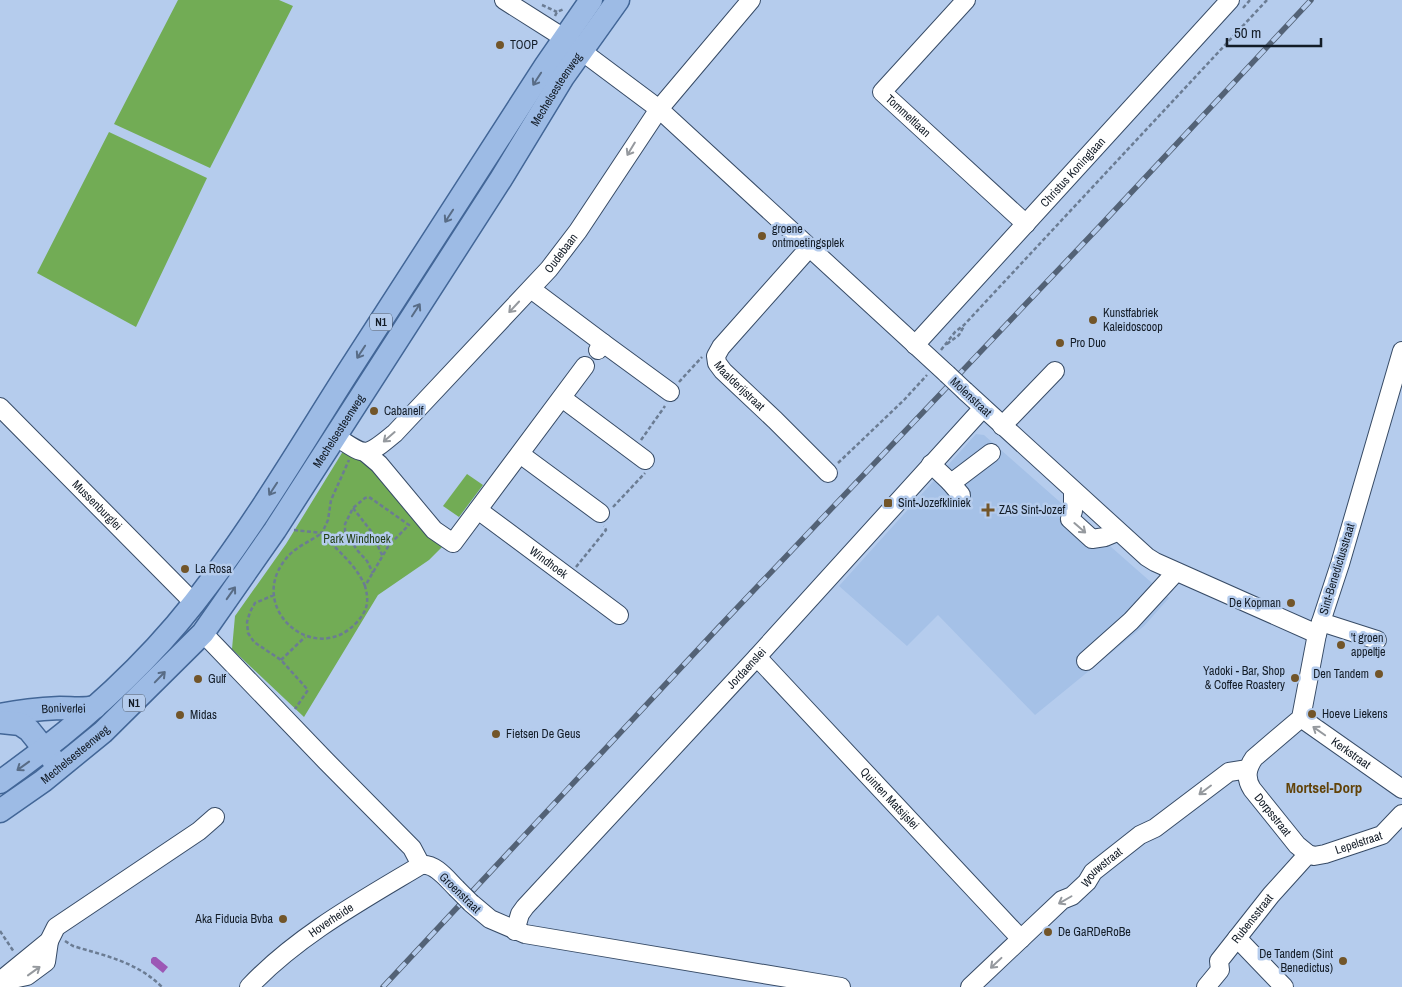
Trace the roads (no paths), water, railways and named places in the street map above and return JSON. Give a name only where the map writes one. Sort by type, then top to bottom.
[{"type":"main road","name":"Mechelsesteenweg","points":[[0,811],[103,732],[203,633],[279,523],[497,186],[573,44],[591,0]]},
{"type":"main road","name":"Mechelsesteenweg","points":[[0,782],[54,743],[95,707],[138,666],[194,603],[573,44],[600,27],[618,0]]},
{"type":"main road","name":"Boniverlei","points":[[0,715],[59,708],[84,710],[95,707]]},
{"type":"main road","name":"Boniverlei","points":[[32,711],[54,743]]},
{"type":"main road","name":"Boniverlei","points":[[0,722],[20,724],[54,743]]},
{"type":"main road","points":[[54,743],[66,762]]},
{"type":"street","name":"Molenstraat","points":[[504,0],[573,44],[658,109],[1146,557],[1176,572],[1319,628],[1377,640]]},
{"type":"street","points":[[600,27],[605,10],[612,0]]},
{"type":"street","name":"Oudebaan","points":[[361,451],[376,449],[395,433],[531,289],[578,231],[658,109],[751,0]]},
{"type":"street","name":"Tommeltlaan","points":[[966,0],[882,92],[1026,224]]},
{"type":"street","name":"Christus Koninglaan","points":[[915,345],[1230,0]]},
{"type":"street","name":"Maalderijstraat","points":[[809,248],[716,356],[717,363],[723,371],[828,474]]},
{"type":"street","points":[[531,289],[600,346],[670,392]]},
{"type":"street","name":"Sint-Benedictusstraat","points":[[1301,718],[1319,628],[1340,564],[1402,351]]},
{"type":"street","points":[[335,436],[379,464],[434,530],[454,543],[585,366]]},
{"type":"street","points":[[1002,426],[1055,371]]},
{"type":"street","points":[[562,398],[645,460]]},
{"type":"street","name":"Mussenburglei","points":[[0,407],[194,603]]},
{"type":"street","name":"Jordaenslei","points":[[515,931],[520,914],[525,907],[757,657],[983,408]]},
{"type":"street","points":[[950,482],[991,453]]},
{"type":"street","points":[[520,454],[600,513]]},
{"type":"street","points":[[931,464],[961,495]]},
{"type":"street","points":[[1073,491],[1073,511],[1070,519],[1076,526],[1092,538],[1105,537],[1117,532]]},
{"type":"street","name":"Windhoek","points":[[478,510],[619,616]]},
{"type":"street","points":[[1086,661],[1132,621],[1176,572]]},
{"type":"street","points":[[203,633],[408,843],[421,865]]},
{"type":"street","name":"Quinten Matsijslei","points":[[757,657],[1021,939]]},
{"type":"street","points":[[1248,769],[1254,758],[1301,718]]},
{"type":"street","name":"Kerkstraat","points":[[1301,718],[1402,789]]},
{"type":"street","name":"Wouwstraat","points":[[970,987],[1062,900],[1072,896],[1087,882],[1093,872],[1140,835],[1155,828],[1229,772],[1248,769]]},
{"type":"street","name":"Dorpsstraat","points":[[1248,769],[1248,782],[1252,789],[1297,845],[1308,854]]},
{"type":"street","name":"Lepelstraat","points":[[1308,854],[1314,856],[1325,854],[1382,835],[1402,814]]},
{"type":"street","points":[[0,981],[27,976],[46,962],[51,937],[56,927],[216,817]]},
{"type":"street","name":"Rubensstraat","points":[[1206,987],[1220,970],[1219,961],[1271,895],[1308,854]]},
{"type":"street","name":"Groenstraat","points":[[421,865],[435,869],[485,916],[515,931],[544,938],[841,987]]},
{"type":"street","name":"Hoverheide","points":[[249,987],[285,954],[311,934],[421,865]]},
{"type":"street","points":[[0,981],[51,937]]},
{"type":"street","points":[[1237,938],[1284,987]]},
{"type":"railway","points":[[383,987],[718,628],[1099,227],[1311,0]]},
{"type":"place","name":"TOOP","points":[[500,45]]},
{"type":"place","name":"groene ontmoetingsplek","points":[[762,236]]},
{"type":"place","name":"Kunstfabriek Kaleidoscoop","points":[[1093,320]]},
{"type":"place","name":"Pro Duo","points":[[1060,343]]},
{"type":"place","name":"Cabanelf","points":[[374,411]]},
{"type":"place","name":"Sint-Jozefkliniek","points":[[888,503]]},
{"type":"place","name":"ZAS Sint-Jozef","points":[[988,510]]},
{"type":"place","name":"La Rosa","points":[[185,569]]},
{"type":"place","name":"De Kopman","points":[[1291,603]]},
{"type":"place","name":"'t groen appeltje","points":[[1341,645]]},
{"type":"place","name":"Den Tandem","points":[[1379,674]]},
{"type":"place","name":"Yadoki - Bar, Shop & Coffee Roastery","points":[[1295,678]]},
{"type":"place","name":"Gulf","points":[[198,679]]},
{"type":"place","name":"Hoeve Liekens","points":[[1312,714]]},
{"type":"place","name":"Midas","points":[[180,715]]},
{"type":"place","name":"Fietsen De Geus","points":[[496,734]]},
{"type":"place","name":"Aka Fiducia Bvba","points":[[283,919]]},
{"type":"place","name":"De GaRDeRoBe","points":[[1048,932]]},
{"type":"place","name":"De Tandem (Sint Benedictus)","points":[[1343,961]]},
{"type":"district","name":"Mortsel-Dorp","points":[[1324,788]]},
{"type":"park label","name":"Park Windhoek","points":[[357,539]]}]
